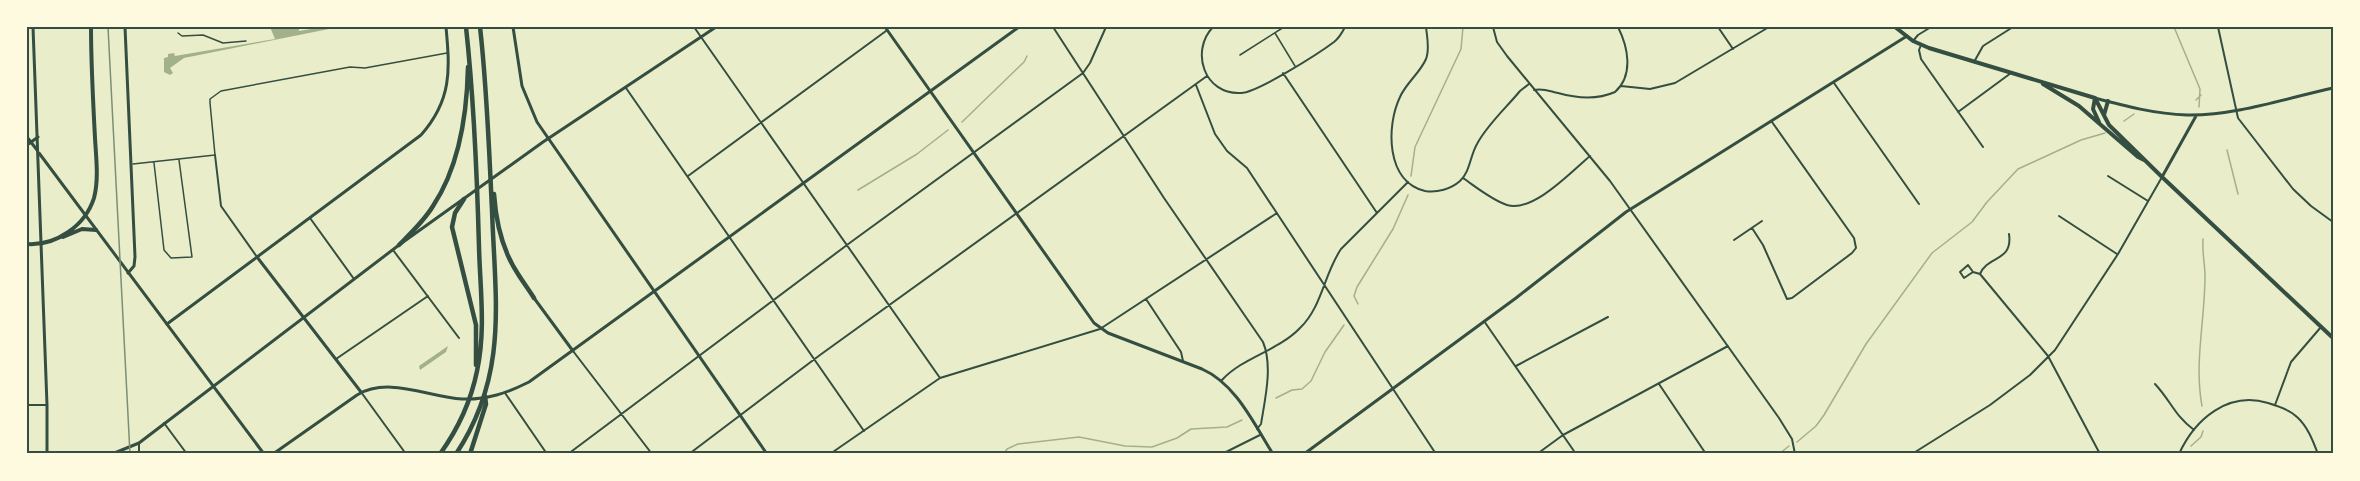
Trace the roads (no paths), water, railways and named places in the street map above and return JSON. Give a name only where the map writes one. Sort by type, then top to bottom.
[{"type":"highway","points":[[440,454],[457,428],[468,404],[477,370],[482,332],[475,133],[466,27]]},
{"type":"highway","points":[[480,27],[496,219],[512,265],[534,298]]},
{"type":"highway","points":[[399,245],[434,206],[451,169],[463,121],[468,80],[468,46]]},
{"type":"highway","points":[[456,454],[469,433],[485,396],[493,362],[496,327],[491,161]]},
{"type":"highway","points":[[464,199],[455,213],[452,227],[476,325],[477,370]]},
{"type":"highway","points":[[470,454],[486,404],[485,396]]},
{"type":"main road","points":[[63,237],[91,205],[96,185],[91,27]]},
{"type":"main road","points":[[1895,27],[1921,45],[2095,98],[2109,124],[2333,338]]},
{"type":"main road","points":[[2037,81],[2070,100],[2138,158],[2146,161]]},
{"type":"main road","points":[[2095,98],[2093,109],[2101,125]]},
{"type":"main road","points":[[2104,115],[2108,101]]},
{"type":"main road","points":[[27,244],[41,244],[86,228],[96,230]]},
{"type":"street","points":[[33,27],[47,405],[46,454]]},
{"type":"street","points":[[125,27],[135,262],[128,273]]},
{"type":"street","points":[[167,324],[414,141],[427,128],[440,108],[447,89],[449,70],[446,27]]},
{"type":"street","points":[[513,27],[524,92],[532,112],[548,139],[766,454]]},
{"type":"street","points":[[694,27],[940,378]]},
{"type":"street","points":[[112,454],[120,453],[139,443],[399,245],[548,139],[716,27]]},
{"type":"street","points":[[273,454],[361,392],[391,387],[451,398],[480,399],[503,394],[529,382],[1019,27]]},
{"type":"street","points":[[1053,27],[1263,342],[1267,351],[1263,410],[1261,424],[1257,429]]},
{"type":"street","points":[[568,454],[847,245],[1083,73],[1106,27]]},
{"type":"street","points":[[1213,27],[1205,38],[1201,50],[1207,76],[1224,90],[1242,93],[1259,88],[1332,43],[1345,27]]},
{"type":"street","points":[[1240,55],[1284,27]]},
{"type":"street","points":[[1426,27],[1427,56],[1400,97],[1392,124],[1391,141],[1398,167],[1408,182],[1419,189],[1434,192],[1450,187],[1463,178],[1478,142],[1529,84]]},
{"type":"street","points":[[1493,27],[1501,48],[1631,209],[1786,428],[1792,439],[1795,454]]},
{"type":"street","points":[[1534,90],[1542,88],[1568,96],[1594,97],[1611,94],[1621,86],[1626,72],[1627,54],[1617,27]]},
{"type":"street","points":[[1718,27],[1733,49]]},
{"type":"street","points":[[1621,86],[1645,89],[1665,86],[1689,75],[1768,27]]},
{"type":"street","points":[[1913,41],[1931,27]]},
{"type":"street","points":[[1974,62],[1980,49],[2013,27]]},
{"type":"street","points":[[2218,27],[2238,118],[2286,181],[2311,206],[2333,222]]},
{"type":"street","points":[[688,176],[761,124],[887,28],[1100,329],[1211,372],[1222,380],[1236,397],[1273,454]]},
{"type":"street","points":[[1275,32],[1295,66]]},
{"type":"street","points":[[178,33],[182,36],[203,35],[223,42],[246,41]]},
{"type":"street","points":[[1304,454],[1631,209],[1906,36]]},
{"type":"street","points":[[1921,45],[1919,50],[1921,59],[1983,147]]},
{"type":"street","points":[[406,454],[221,206],[210,99],[218,93],[350,67],[365,68],[448,53]]},
{"type":"street","points":[[1283,73],[1377,213]]},
{"type":"street","points":[[1958,112],[2011,73]]},
{"type":"street","points":[[689,454],[814,360],[1207,76]]},
{"type":"street","points":[[1834,83],[1919,204]]},
{"type":"street","points":[[1196,85],[1215,134],[1227,150],[1247,168],[1436,454]]},
{"type":"street","points":[[626,88],[864,431]]},
{"type":"street","points":[[2095,98],[2155,112],[2196,115],[2236,109],[2333,88]]},
{"type":"street","points":[[1912,454],[2022,382],[2065,336],[2118,254],[2196,115]]},
{"type":"street","points":[[1752,228],[1763,245],[1787,299],[1792,298],[1856,248],[1854,238],[1772,122]]},
{"type":"street","points":[[27,137],[264,454]]},
{"type":"street","points":[[27,145],[38,137]]},
{"type":"street","points":[[131,164],[215,155]]},
{"type":"street","points":[[1463,178],[1502,203],[1523,206],[1537,200],[1590,156]]},
{"type":"street","points":[[154,162],[164,250],[171,258],[192,257],[179,159]]},
{"type":"street","points":[[2108,176],[2148,201]]},
{"type":"street","points":[[1222,380],[1236,369],[1284,342],[1301,327],[1314,308],[1341,249],[1408,182]]},
{"type":"street","points":[[830,454],[940,378],[1100,329],[1276,213]]},
{"type":"street","points":[[2059,216],[2118,254]]},
{"type":"street","points":[[310,218],[354,279]]},
{"type":"street","points":[[1734,240],[1762,221]]},
{"type":"street","points":[[1980,274],[2007,251],[2010,243],[2009,234]]},
{"type":"street","points":[[393,250],[459,338]]},
{"type":"street","points":[[1973,272],[1964,278],[1959,272],[1968,265],[1973,272],[1980,274],[2048,356],[2100,454]]},
{"type":"street","points":[[336,360],[428,296]]},
{"type":"street","points":[[534,298],[652,454]]},
{"type":"street","points":[[1146,299],[1181,352],[1183,361]]},
{"type":"street","points":[[1516,366],[1608,317]]},
{"type":"street","points":[[1484,321],[1576,454]]},
{"type":"street","points":[[2275,405],[2291,362],[2321,327]]},
{"type":"street","points":[[1538,454],[1563,435],[1728,346]]},
{"type":"street","points":[[1659,384],[1706,454]]},
{"type":"street","points":[[2155,384],[2168,399],[2178,417],[2194,430]]},
{"type":"street","points":[[503,394],[547,454]]},
{"type":"street","points":[[2179,454],[2194,430],[2210,412],[2227,404],[2255,400],[2275,405],[2299,419],[2310,434],[2318,454]]},
{"type":"street","points":[[27,405],[47,405]]},
{"type":"street","points":[[164,423],[187,454]]},
{"type":"street","points":[[1222,454],[1261,434]]},
{"type":"street","points":[[139,443],[139,454]]},
{"type":"waterway","points":[[1411,176],[1415,147],[1461,49],[1463,27]]},
{"type":"waterway","points":[[2174,27],[2200,89],[2199,107]]},
{"type":"waterway","points":[[962,122],[1024,62],[1027,56]]},
{"type":"waterway","points":[[2196,100],[2201,95]]},
{"type":"waterway","points":[[2124,121],[2134,114]]},
{"type":"waterway","points":[[858,190],[917,154],[948,130]]},
{"type":"waterway","points":[[1797,442],[1816,426],[1824,415],[1866,344],[1932,253],[1972,222],[2018,169],[2081,140],[2105,133]]},
{"type":"waterway","points":[[2227,150],[2238,194]]},
{"type":"waterway","points":[[1358,304],[1354,296],[1357,287],[1393,229],[1408,195]]},
{"type":"waterway","points":[[2202,406],[2199,374],[2205,292],[2203,239]]},
{"type":"waterway","points":[[1276,398],[1292,390],[1302,389],[1311,381],[1325,352],[1344,325]]},
{"type":"waterway","points":[[1004,454],[1007,449],[1018,444],[1079,437],[1125,446],[1152,447],[1177,438],[1191,429],[1227,427],[1242,420]]},
{"type":"waterway","points":[[2191,446],[2201,437],[2203,431]]},
{"type":"waterway","points":[[1779,454],[1789,446]]},
{"type":"railway","points":[[108,27],[130,454]]}]
